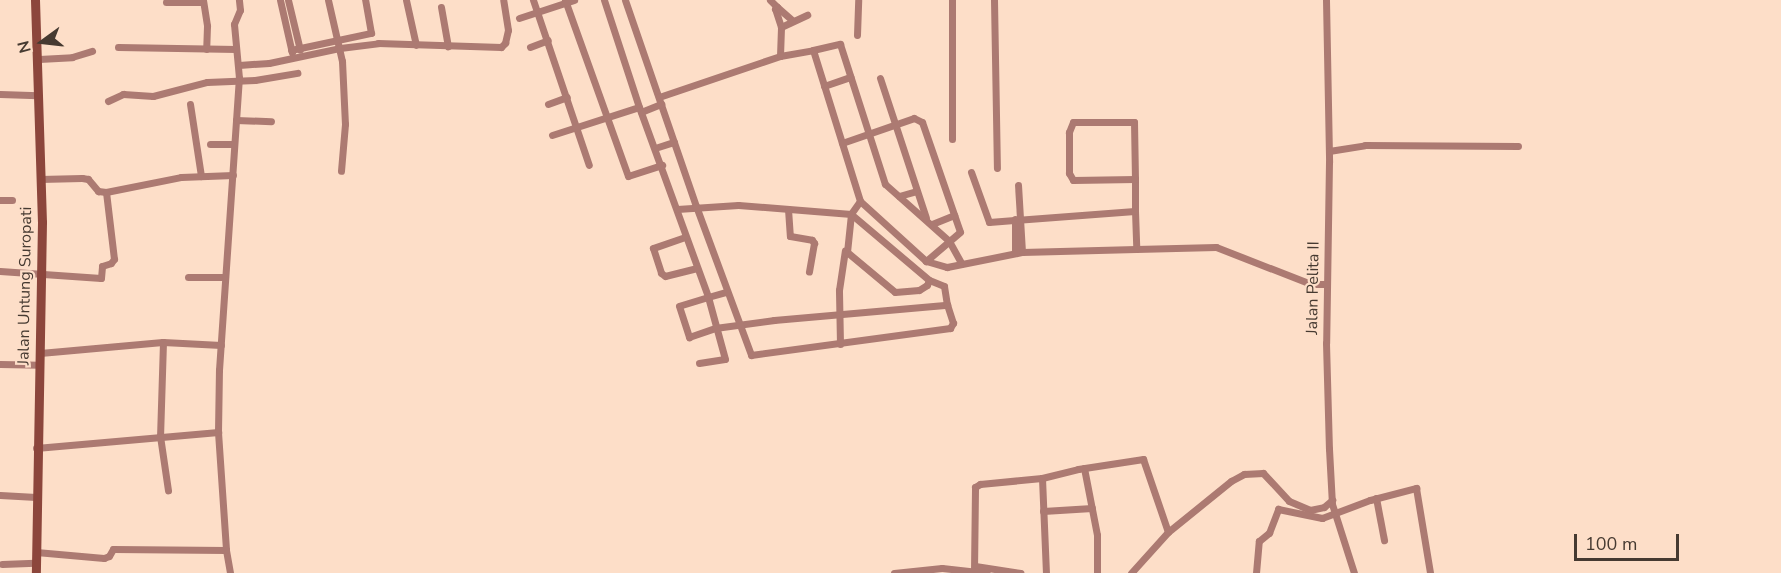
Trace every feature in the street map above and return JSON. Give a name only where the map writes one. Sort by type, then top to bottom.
[{"type":"street","name":"Jalan Untung Suropati","points":[[35,568],[41,276],[39,59],[36,0]]},
{"type":"street","points":[[230,573],[226,550],[218,432],[221,345],[239,67],[234,24],[240,10],[239,0]]},
{"type":"street","points":[[280,0],[295,49],[301,57]]},
{"type":"street","points":[[288,0],[295,49],[293,59]]},
{"type":"street","points":[[328,0],[342,61],[345,124],[341,171]]},
{"type":"street","points":[[239,67],[301,57],[340,46],[371,33],[365,0]]},
{"type":"street","points":[[406,0],[416,45]]},
{"type":"street","points":[[295,49],[378,44],[501,47],[505,44],[508,30],[504,0]]},
{"type":"street","points":[[533,0],[589,165]]},
{"type":"street","points":[[604,0],[640,110],[662,165],[708,297],[724,359],[699,363]]},
{"type":"street","points":[[625,0],[726,292],[751,355],[952,327],[944,286],[929,280],[855,207]]},
{"type":"street","points":[[770,0],[792,20]]},
{"type":"street","points":[[857,35],[858,0]]},
{"type":"street","points":[[952,0],[952,139]]},
{"type":"street","points":[[994,0],[997,168]]},
{"type":"street","name":"Jalan Pelita II","points":[[1326,0],[1329,151],[1326,301],[1333,507],[1354,573]]},
{"type":"street","points":[[166,2],[203,1],[207,26],[206,49]]},
{"type":"street","points":[[519,18],[568,1],[628,176],[662,165]]},
{"type":"street","points":[[441,7],[448,46]]},
{"type":"street","points":[[777,8],[775,12],[781,27],[780,56]]},
{"type":"street","points":[[781,27],[807,15]]},
{"type":"street","points":[[530,46],[548,40]]},
{"type":"street","points":[[552,135],[607,117],[640,110],[660,100],[780,56],[840,44],[885,184],[948,240],[962,264]]},
{"type":"street","points":[[118,47],[236,49]]},
{"type":"street","points":[[813,50],[842,143],[855,207],[845,250],[837,315],[840,344]]},
{"type":"street","points":[[39,59],[72,57],[92,51]]},
{"type":"street","points":[[108,101],[123,94],[153,96],[207,82],[297,74]]},
{"type":"street","points":[[824,86],[850,77]]},
{"type":"street","points":[[880,78],[916,191],[929,222]]},
{"type":"street","points":[[0,94],[38,95]]},
{"type":"street","points":[[548,104],[567,97]]},
{"type":"street","points":[[190,104],[201,176]]},
{"type":"street","points":[[842,143],[914,118],[922,122],[960,232],[926,261]]},
{"type":"street","points":[[236,120],[271,121]]},
{"type":"street","points":[[1135,179],[1073,180],[1069,173],[1069,132],[1073,122],[1132,121],[1135,179],[1136,249]]},
{"type":"street","points":[[655,148],[674,142]]},
{"type":"street","points":[[210,144],[234,144]]},
{"type":"street","points":[[1329,151],[1365,145],[1518,146]]},
{"type":"street","points":[[971,172],[988,222],[1135,211]]},
{"type":"street","points":[[40,179],[88,179],[98,191],[106,192],[201,176],[233,175]]},
{"type":"street","points":[[1016,183],[1018,252]]},
{"type":"street","points":[[898,196],[916,191]]},
{"type":"street","points":[[0,271],[41,276],[92,275],[101,278],[102,266],[111,263],[114,259],[106,192]]},
{"type":"street","points":[[0,200],[12,201]]},
{"type":"street","points":[[676,209],[696,206],[788,209],[855,207],[926,261],[947,267],[1018,252],[1216,247],[1326,288]]},
{"type":"street","points":[[788,209],[790,236],[813,241],[809,272]]},
{"type":"street","points":[[929,222],[954,216]]},
{"type":"street","points":[[686,237],[652,248],[664,276],[697,268]]},
{"type":"street","points":[[845,250],[895,292],[919,290],[927,285],[929,280]]},
{"type":"street","points":[[188,277],[225,277]]},
{"type":"street","points":[[726,292],[680,304],[679,308],[689,337],[715,328],[738,325],[947,305]]},
{"type":"street","points":[[40,353],[163,342],[221,345]]},
{"type":"street","points":[[163,342],[159,436],[168,490]]},
{"type":"street","points":[[0,364],[39,365]]},
{"type":"street","points":[[36,448],[218,432]]},
{"type":"street","points":[[975,568],[975,487],[1042,478],[1084,468],[1143,459],[1168,532]]},
{"type":"street","points":[[1084,468],[1097,535],[1097,573]]},
{"type":"street","points":[[1131,573],[1168,532],[1231,481],[1254,472],[1269,478],[1289,501],[1310,510],[1416,488],[1430,573]]},
{"type":"street","points":[[1042,478],[1046,573]]},
{"type":"street","points":[[0,495],[36,497]]},
{"type":"street","points":[[1376,498],[1384,540]]},
{"type":"street","points":[[1256,573],[1259,541],[1269,533],[1278,509],[1283,508],[1289,501]]},
{"type":"street","points":[[1283,508],[1318,519],[1333,507]]},
{"type":"street","points":[[1043,511],[1092,508]]},
{"type":"street","points":[[36,552],[104,558],[109,556],[113,549],[226,550]]},
{"type":"street","points":[[2,564],[35,568]]},
{"type":"street","points":[[894,573],[942,568],[975,568],[1020,573]]},
{"type":"street","points":[[975,568],[987,573]]}]
